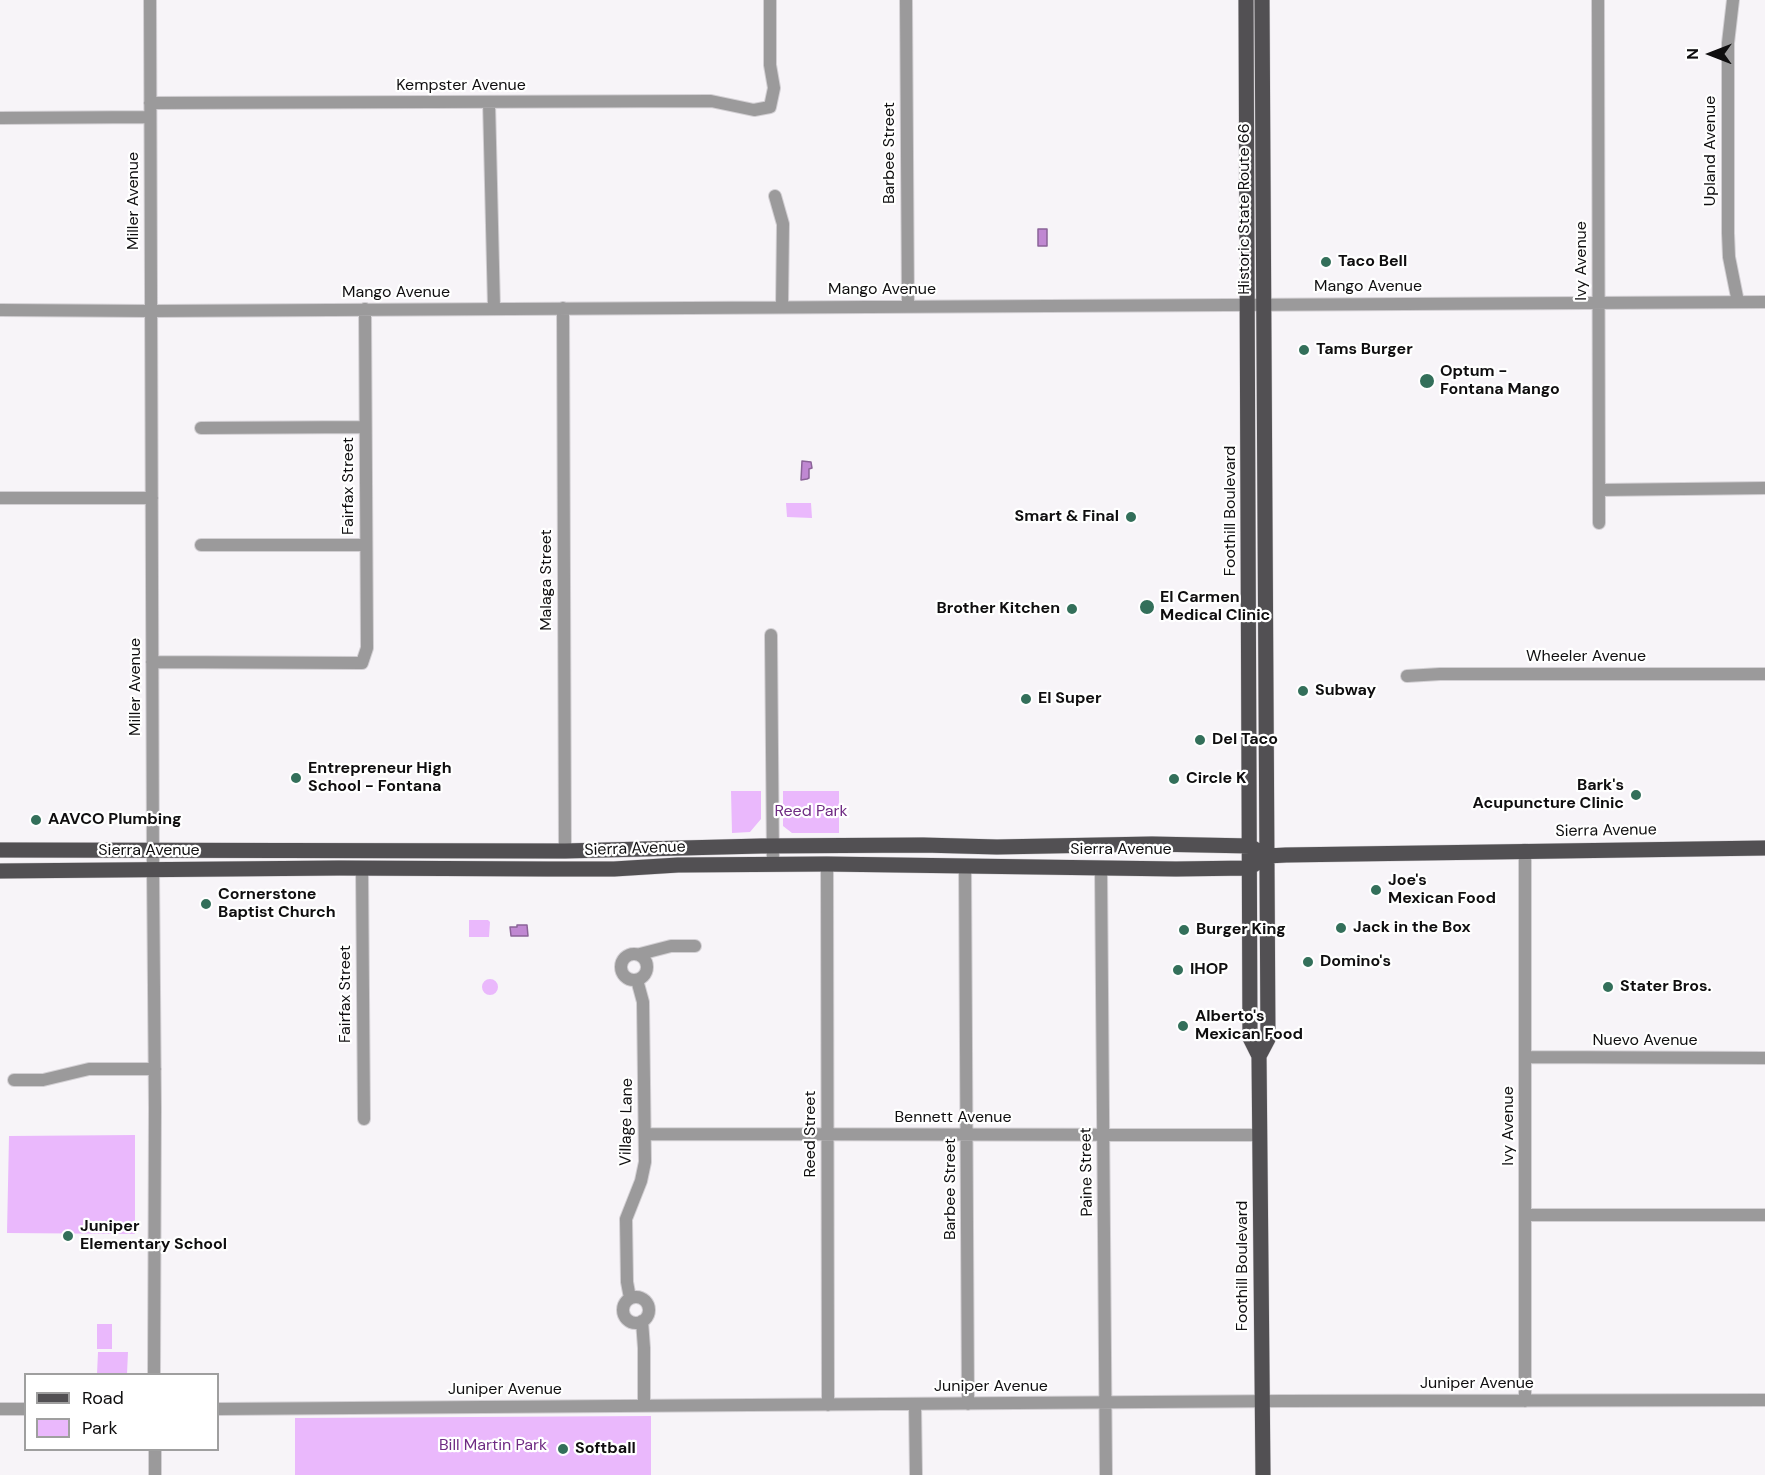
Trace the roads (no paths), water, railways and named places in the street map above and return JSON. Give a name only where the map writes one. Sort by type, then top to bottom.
[{"type":"main road","name":"Foothill Boulevard","points":[[1246,0],[1250,1038],[1259,1056],[1263,1475]]},
{"type":"main road","points":[[1247,59],[1262,59],[1262,0]]},
{"type":"main road","name":"Historic State Route 66","points":[[1262,59],[1264,304]]},
{"type":"main road","name":"Foothill Boulevard","points":[[1259,1056],[1268,1039],[1264,304]]},
{"type":"main road","name":"Sierra Avenue","points":[[0,850],[565,851],[773,846],[997,847],[1152,844],[1250,846],[1267,856],[1525,850],[1765,848]]},
{"type":"main road","points":[[1249,868],[1267,856]]},
{"type":"main road","name":"Sierra Avenue","points":[[0,871],[614,869],[678,865],[827,864],[1101,869],[1249,868]]},
{"type":"street","name":"Miller Avenue","points":[[150,0],[154,1373]]},
{"type":"street","name":"Kempster Avenue","points":[[150,103],[711,101],[754,110],[770,107],[774,88],[770,65],[770,0]]},
{"type":"street","name":"Barbee Street","points":[[906,0],[908,306]]},
{"type":"street","name":"Ivy Avenue","points":[[1598,0],[1599,523]]},
{"type":"street","name":"Upland Avenue","points":[[1732,0],[1728,43],[1728,233],[1729,257],[1738,302]]},
{"type":"street","points":[[489,102],[494,309]]},
{"type":"street","points":[[0,118],[150,117]]},
{"type":"street","points":[[775,196],[783,224],[782,307]]},
{"type":"street","name":"Mango Avenue","points":[[0,310],[1765,302]]},
{"type":"street","name":"Malaga Street","points":[[563,308],[565,851]]},
{"type":"street","name":"Fairfax Street","points":[[152,662],[362,663],[367,648],[365,309]]},
{"type":"street","points":[[201,428],[365,427]]},
{"type":"street","points":[[1600,490],[1765,488]]},
{"type":"street","points":[[0,498],[152,498]]},
{"type":"street","points":[[201,545],[365,545]]},
{"type":"street","points":[[771,635],[773,865]]},
{"type":"street","name":"Wheeler Avenue","points":[[1407,676],[1440,674],[1765,674]]},
{"type":"street","name":"Ivy Avenue","points":[[1525,850],[1525,1401]]},
{"type":"street","name":"Reed Street","points":[[827,864],[828,1405]]},
{"type":"street","name":"Barbee Street","points":[[965,866],[968,1404]]},
{"type":"street","name":"Fairfax Street","points":[[362,869],[364,1119]]},
{"type":"street","name":"Paine Street","points":[[1101,869],[1106,1475]]},
{"type":"street","points":[[640,954],[646,960],[647,968],[644,975],[637,980],[625,977],[622,974],[621,965],[624,958],[631,953],[640,954],[671,946],[695,946]]},
{"type":"street","name":"Village Lane","points":[[637,980],[643,1002],[645,1162],[641,1181],[626,1219],[627,1282],[630,1298],[639,1298],[648,1306],[647,1315],[642,1321],[644,1406]]},
{"type":"street","name":"Nuevo Avenue","points":[[1525,1058],[1765,1058]]},
{"type":"street","points":[[14,1080],[43,1080],[89,1070],[154,1070]]},
{"type":"street","name":"Bennett Avenue","points":[[645,1134],[1260,1135]]},
{"type":"street","points":[[1525,1215],[1765,1215]]},
{"type":"street","name":"Juniper Avenue","points":[[219,1409],[1263,1401],[1765,1400]]},
{"type":"street","points":[[915,1404],[916,1475]]},
{"type":"street","points":[[0,1409],[24,1409]]},
{"type":"street","points":[[155,1451],[155,1475]]},
{"type":"place","name":"Taco Bell","points":[[1326,262]]},
{"type":"place","name":"Tams Burger","points":[[1304,350]]},
{"type":"place","name":"Optum - Fontana Mango","points":[[1427,381]]},
{"type":"place","name":"Smart & Final","points":[[1131,517]]},
{"type":"place","name":"El Carmen Medical Clinic","points":[[1147,607]]},
{"type":"place","name":"Brother Kitchen","points":[[1072,609]]},
{"type":"place","name":"Subway","points":[[1303,691]]},
{"type":"place","name":"El Super","points":[[1026,699]]},
{"type":"place","name":"Del Taco","points":[[1200,740]]},
{"type":"place","name":"Entrepreneur High School - Fontana","points":[[296,778]]},
{"type":"place","name":"Circle K","points":[[1174,779]]},
{"type":"place","name":"Bark's Acupuncture Clinic","points":[[1636,795]]},
{"type":"place","name":"AAVCO Plumbing","points":[[36,820]]},
{"type":"place","name":"Joe's Mexican Food","points":[[1376,890]]},
{"type":"place","name":"Cornerstone Baptist Church","points":[[206,904]]},
{"type":"place","name":"Jack in the Box","points":[[1341,928]]},
{"type":"place","name":"Burger King","points":[[1184,930]]},
{"type":"place","name":"Domino's","points":[[1308,962]]},
{"type":"place","name":"IHOP","points":[[1178,970]]},
{"type":"place","name":"Stater Bros.","points":[[1608,987]]},
{"type":"place","name":"Alberto's Mexican Food","points":[[1183,1026]]},
{"type":"place","name":"Juniper Elementary School","points":[[68,1236]]},
{"type":"place","name":"Softball","points":[[563,1449]]},
{"type":"park label","name":"Reed Park","points":[[811,812]]},
{"type":"park label","name":"Bill Martin Park","points":[[493,1446]]}]
